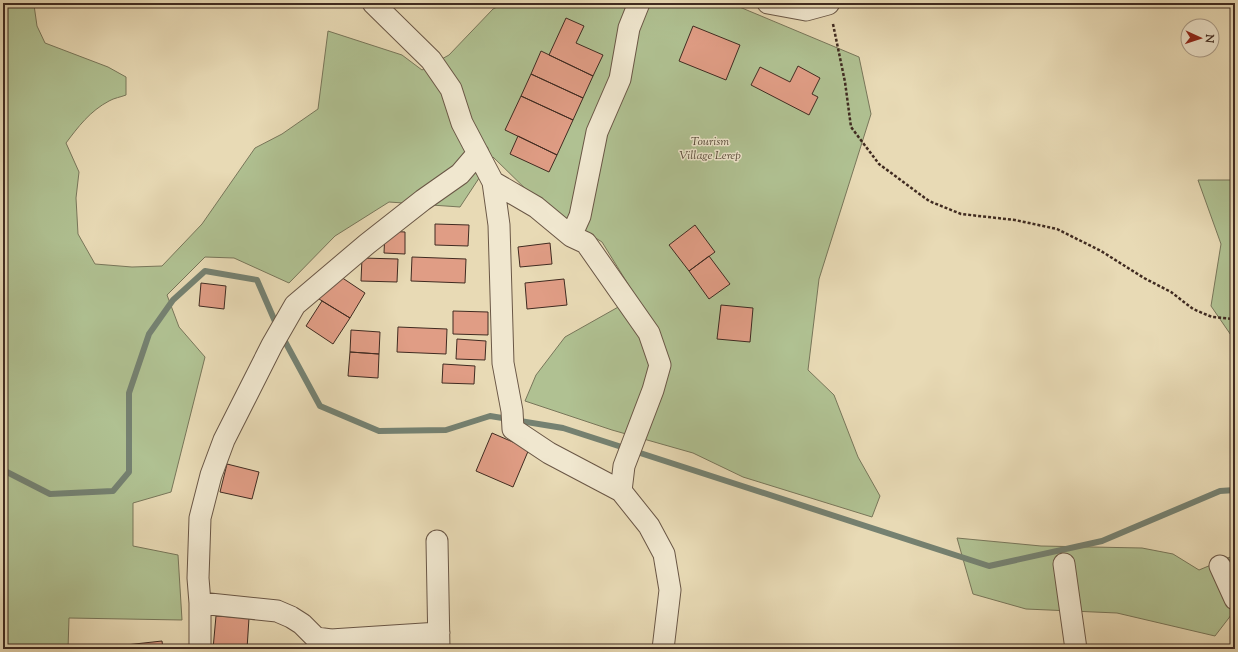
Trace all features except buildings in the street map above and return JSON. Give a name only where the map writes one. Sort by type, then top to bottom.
[{"type":"street","points":[[374,3],[431,60],[451,89],[462,123],[493,182],[499,225],[503,363],[513,420],[549,453],[622,491],[649,526],[664,554],[670,590],[663,649]]},
{"type":"street","points":[[571,236],[580,216],[597,132],[620,79],[628,28],[639,3]]},
{"type":"street","points":[[768,3],[806,10],[829,4]]},
{"type":"street","points":[[200,649],[200,603],[198,578],[200,518],[211,475],[224,440],[272,345],[295,305],[367,244],[423,200],[460,174],[478,153]]},
{"type":"street","points":[[493,182],[536,207],[571,236],[586,243],[649,333],[660,365],[653,390],[624,466],[622,491]]},
{"type":"street","points":[[200,603],[277,611],[302,624],[316,644],[331,640],[439,641],[437,541]]},
{"type":"street","points":[[1064,564],[1076,649]]},
{"type":"street","points":[[1220,566],[1235,599]]},
{"type":"path","points":[[829,4],[845,82],[851,127],[879,164],[929,201],[961,214],[1015,220],[1057,229],[1101,251],[1144,278],[1171,292],[1193,308],[1212,317],[1235,319]]},
{"type":"green space","name":"Tourism Village Lerep","points":[[3,3],[33,3],[37,26],[45,43],[108,67],[126,77],[126,95],[111,100],[90,114],[66,143],[79,172],[76,198],[78,234],[95,264],[132,267],[162,266],[202,224],[255,148],[282,134],[318,109],[328,31],[402,55],[422,70],[449,55],[493,9],[505,3],[730,3],[859,57],[871,114],[819,279],[808,370],[834,395],[858,457],[880,496],[872,517],[743,477],[693,453],[612,430],[525,401],[536,375],[565,337],[636,297],[602,242],[540,203],[493,157],[460,207],[389,202],[335,236],[289,283],[234,258],[205,257],[167,295],[179,327],[205,357],[171,492],[133,503],[133,546],[178,555],[182,620],[69,618],[68,649],[3,649]]},
{"type":"green space","points":[[1198,180],[1235,180],[1235,341],[1211,306],[1221,244]]},
{"type":"green space","points":[[957,538],[1041,546],[1142,548],[1173,554],[1199,570],[1235,555],[1235,610],[1215,636],[1117,613],[1026,609],[973,594]]},
{"type":"waterway","points":[[3,470],[50,494],[113,491],[129,472],[129,393],[149,334],[173,300],[205,271],[257,280],[277,326]]},
{"type":"waterway","points":[[282,336],[320,406],[379,431],[446,430],[490,416],[563,428],[989,566],[1102,541],[1220,491],[1235,490]]}]
